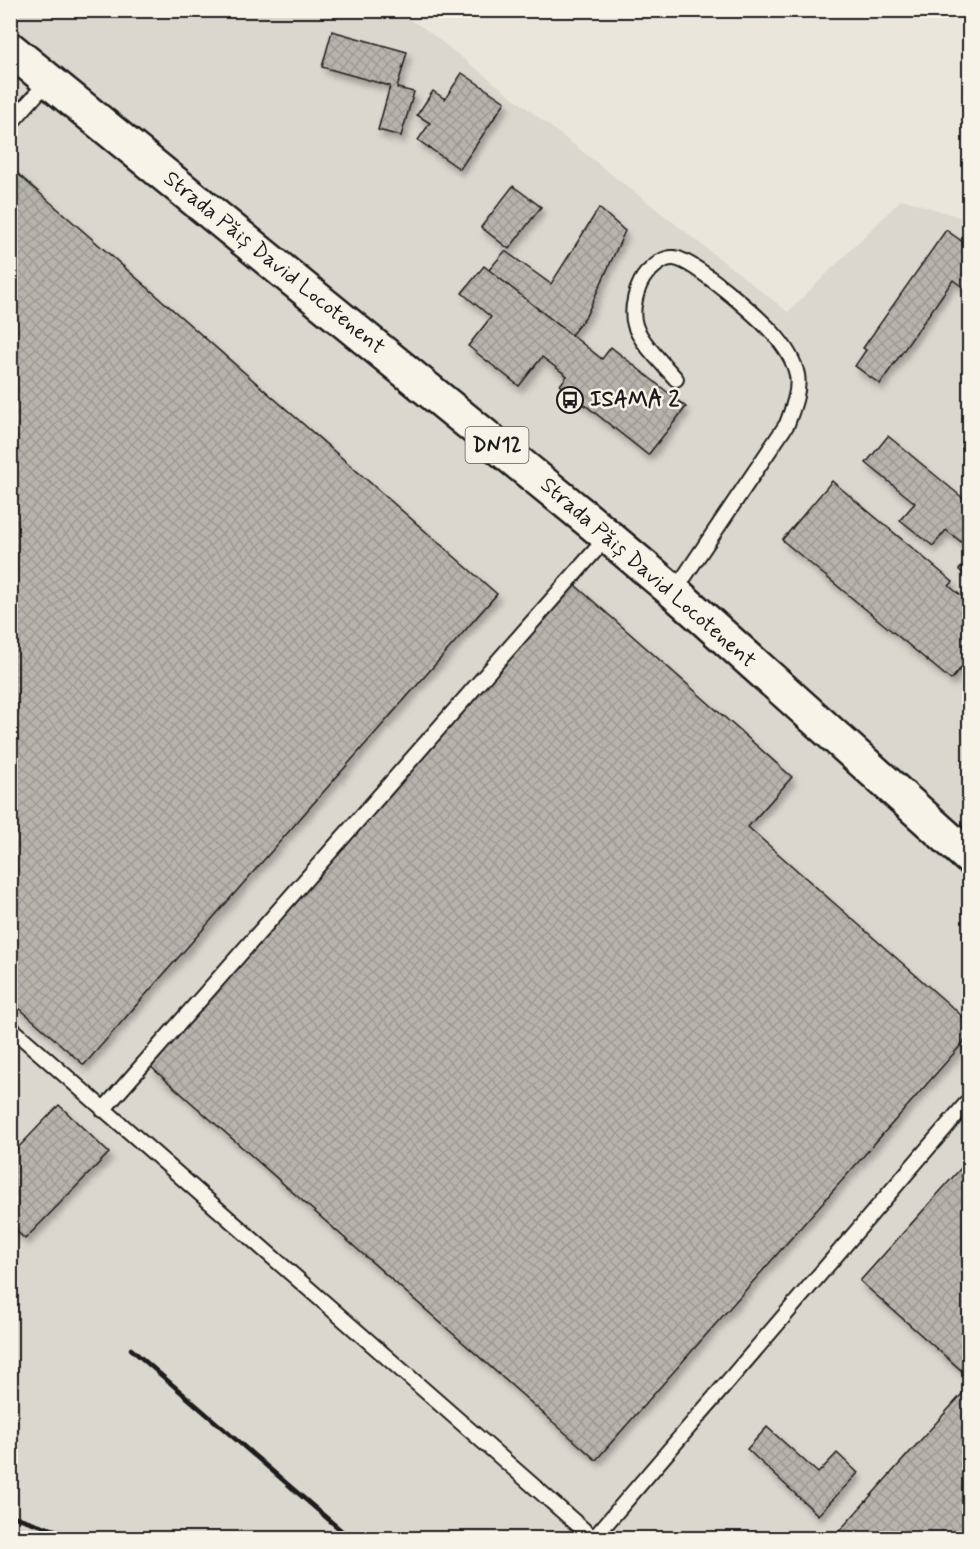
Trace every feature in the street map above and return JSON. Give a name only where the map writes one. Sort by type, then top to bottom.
[{"type":"main road","name":"Strada Păiș David Locotenent","points":[[10,49],[608,536],[674,592],[969,858]]},
{"type":"lane","points":[[10,124],[49,80]]},
{"type":"lane","points":[[674,592],[787,424],[795,403],[798,377],[791,358],[772,333],[702,271],[684,260],[671,258],[658,263],[642,278],[635,297],[634,325],[650,349],[676,379]]},
{"type":"lane","points":[[103,1110],[608,536]]},
{"type":"lane","points":[[10,1027],[593,1539],[969,1099]]},
{"type":"shaded area","points":[[11,11],[394,11],[424,28],[788,312],[902,199],[969,220],[969,1538],[11,1538]]},
{"type":"building","points":[[332,31],[407,52],[397,88],[414,92],[401,136],[378,130],[390,86],[322,67]]},
{"type":"building","points":[[462,73],[505,102],[460,169],[418,140],[430,123],[417,115],[433,91],[445,99]]},
{"type":"building","points":[[10,167],[497,594],[84,1065],[10,1000]]},
{"type":"building","points":[[513,186],[541,207],[509,249],[481,227]]},
{"type":"building","points":[[599,208],[625,231],[586,316],[571,335],[489,270],[505,251],[551,284]]},
{"type":"building","points":[[946,230],[970,247],[970,288],[968,291],[953,280],[880,384],[855,366],[866,350],[863,348]]},
{"type":"building","points":[[484,266],[602,359],[611,347],[686,407],[648,455],[560,385],[567,376],[542,357],[519,386],[468,346],[491,317],[462,293]]},
{"type":"building","points":[[888,436],[970,504],[970,549],[946,530],[933,546],[900,520],[915,503],[866,463]]},
{"type":"building","points":[[832,481],[953,582],[949,586],[970,603],[970,657],[951,680],[782,540]]},
{"type":"building","points":[[970,557],[970,579],[959,570]]},
{"type":"building","points":[[575,585],[792,777],[748,827],[970,1023],[970,1035],[596,1460],[151,1067]]},
{"type":"building","points":[[59,1105],[109,1153],[25,1239],[10,1225],[10,1156]]},
{"type":"building","points":[[970,1158],[970,1378],[860,1281]]},
{"type":"building","points":[[970,1385],[970,1538],[833,1538]]},
{"type":"building","points":[[767,1427],[818,1473],[837,1453],[858,1473],[818,1515],[747,1449]]},
{"type":"railway","points":[[131,1349],[350,1538]]},
{"type":"railway","points":[[10,1515],[78,1538]]},
{"type":"railway","points":[[10,1532],[29,1538]]},
{"type":"place","name":"ISAMA 2","points":[[570,400]]}]
